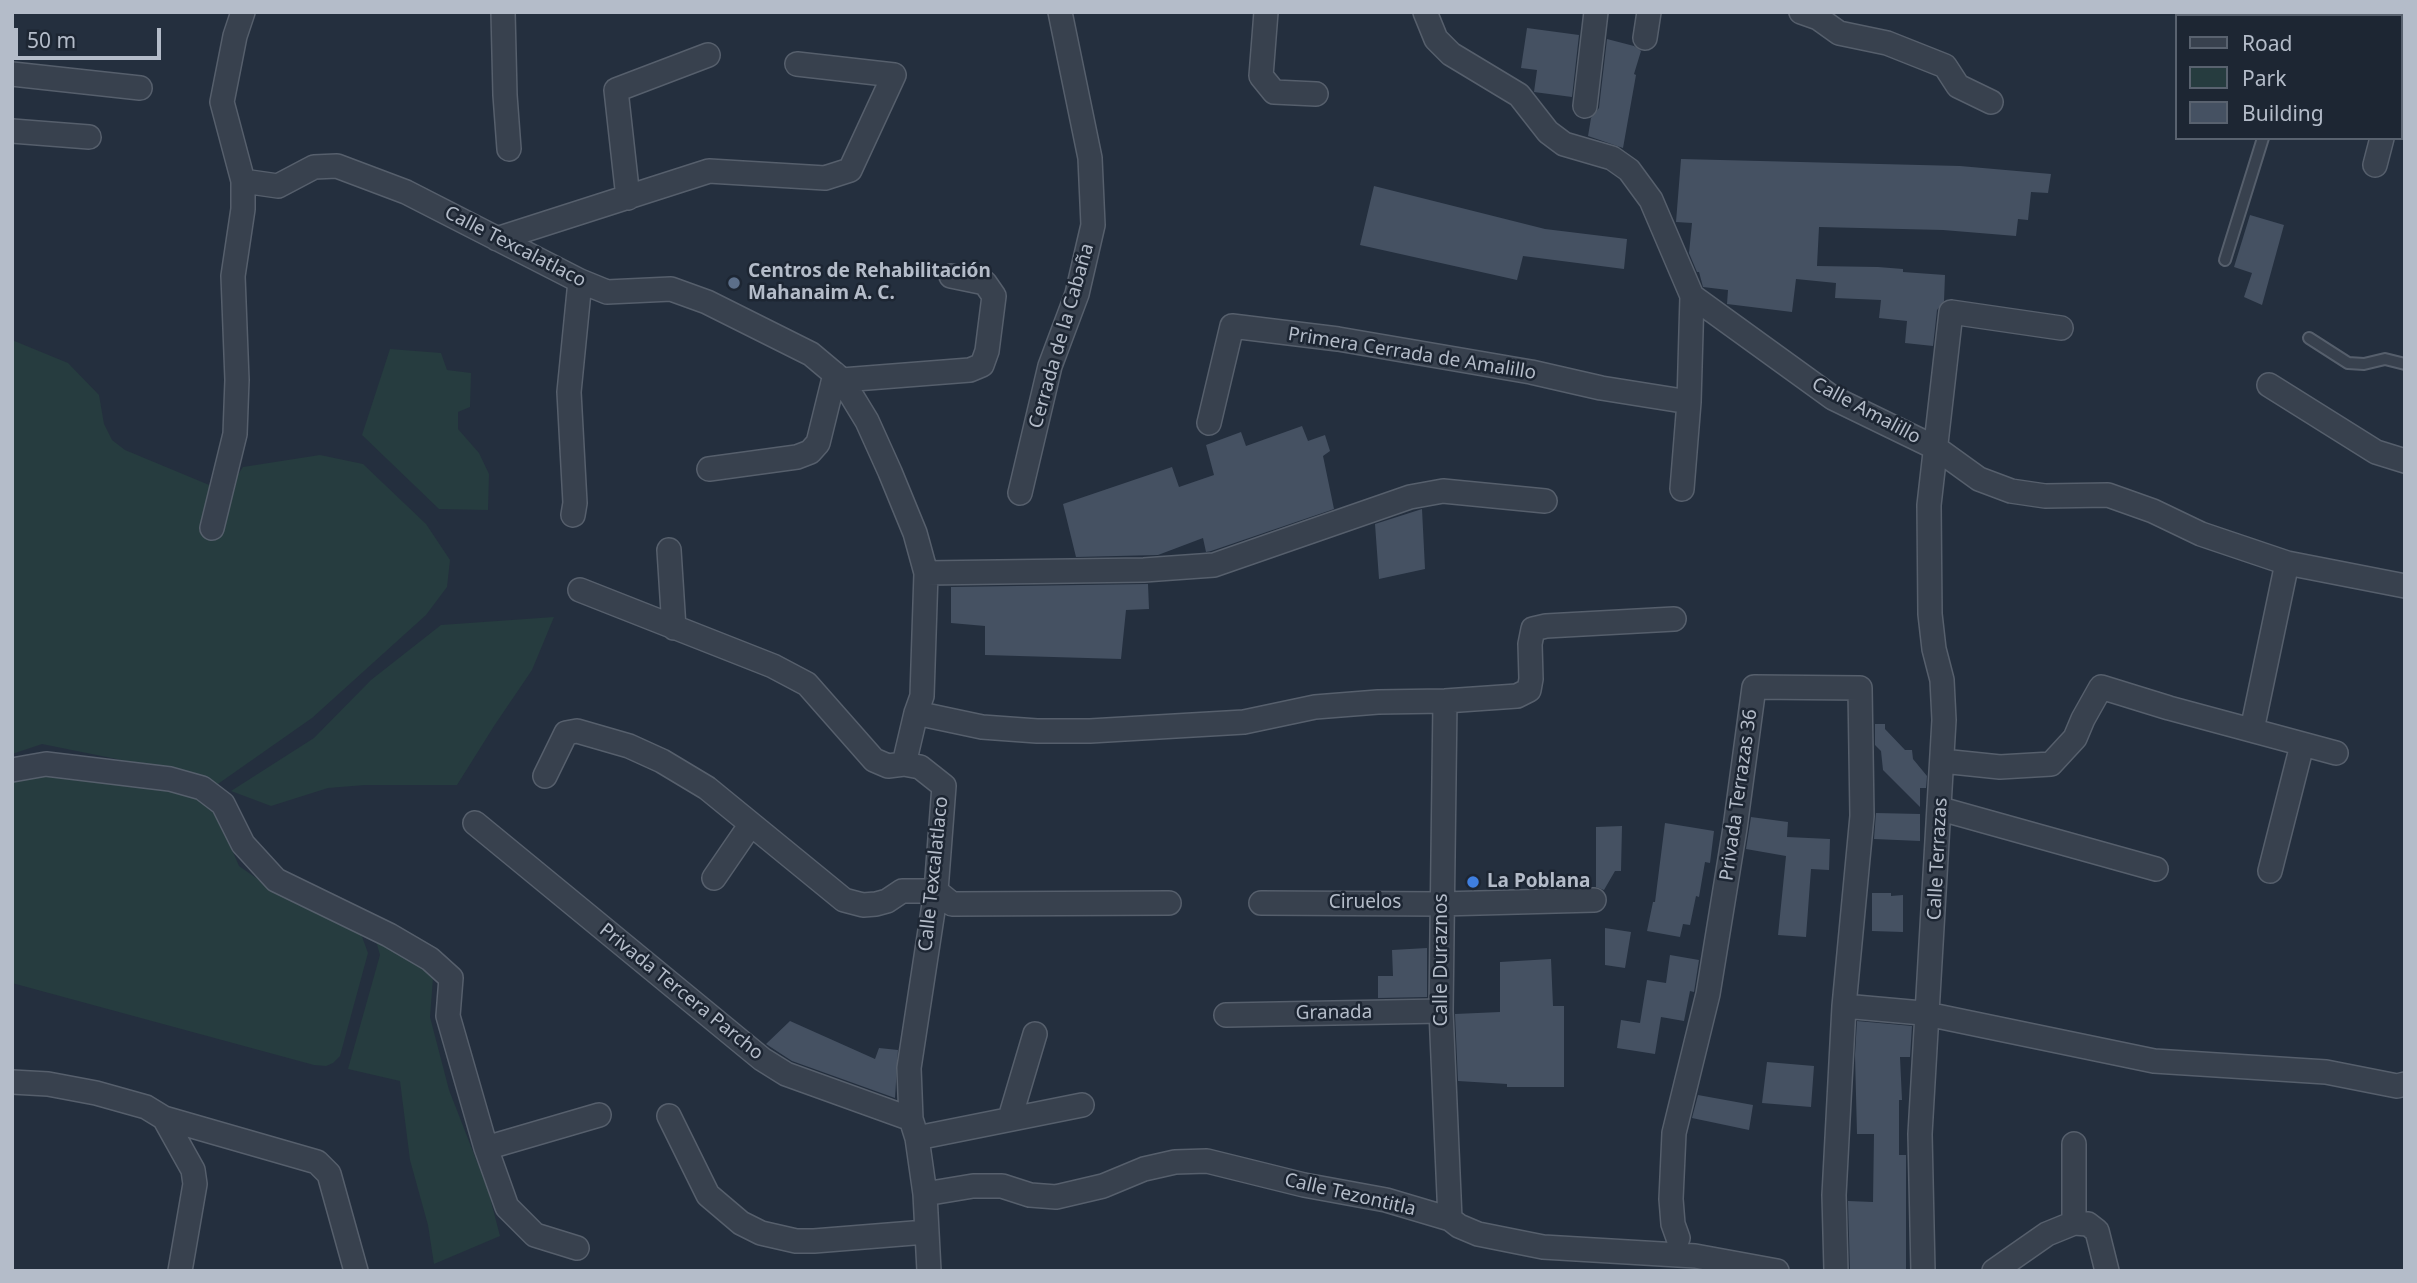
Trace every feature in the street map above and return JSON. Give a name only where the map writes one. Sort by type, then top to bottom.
[{"type":"street","points":[[212,528],[235,434],[237,380],[233,276],[243,209],[243,181],[222,102],[235,36],[243,12]]},
{"type":"street","points":[[503,12],[509,149]]},
{"type":"street","name":"Cerrada de la Cabaña","points":[[1020,493],[1050,366],[1077,294],[1093,225],[1090,158],[1060,12]]},
{"type":"street","points":[[1266,12],[1261,76],[1274,92],[1316,94]]},
{"type":"street","points":[[1425,12],[1436,39],[1451,54],[1519,95],[1548,132],[1564,144],[1612,158],[1629,170],[1651,200],[1692,296],[1689,402],[1682,489]]},
{"type":"street","points":[[1585,106],[1596,12]]},
{"type":"street","points":[[1645,38],[1649,12]]},
{"type":"street","points":[[1801,12],[1818,18],[1839,33],[1887,43],[1945,66],[1958,86],[1991,102]]},
{"type":"street","points":[[628,198],[616,90],[708,55]]},
{"type":"street","points":[[497,239],[709,171],[825,178],[850,170],[894,75],[797,64]]},
{"type":"street","points":[[12,74],[140,88]]},
{"type":"street","points":[[12,131],[89,137]]},
{"type":"street","points":[[2375,165],[2381,140]]},
{"type":"street","name":"Calle Texcalatlaco","points":[[243,181],[278,186],[314,167],[337,166],[406,192],[580,281],[607,292],[671,289],[707,302],[811,354],[838,377],[867,422],[915,533],[926,573],[922,696],[904,764],[920,767],[944,786],[936,891],[909,1068],[914,1128],[925,1194],[929,1271]]},
{"type":"street","points":[[709,470],[797,457],[810,452],[818,443],[838,377],[970,370],[982,365],[988,351],[994,296],[985,283],[951,276]]},
{"type":"street","points":[[573,515],[575,493],[569,392],[580,281]]},
{"type":"street","name":"Calle Amalillo","points":[[1692,296],[1833,398],[1936,448],[1979,479],[2011,491],[2045,496],[2108,495],[2153,511],[2201,534],[2287,563],[2405,586]]},
{"type":"street","name":"Calle Terrazas","points":[[1923,1271],[1920,1134],[1941,810],[1944,720],[1942,680],[1934,649],[1930,614],[1929,505],[1951,312],[2061,328]]},
{"type":"street","name":"Primera Cerrada de Amalillo","points":[[1209,423],[1232,326],[1338,339],[1689,402]]},
{"type":"street","points":[[2269,385],[2376,452],[2405,461]]},
{"type":"street","points":[[926,573],[1144,570],[1214,565],[1410,497],[1443,491],[1545,501]]},
{"type":"street","points":[[669,550],[674,628]]},
{"type":"street","points":[[2252,730],[2287,563]]},
{"type":"street","points":[[580,590],[773,666],[807,684],[874,760],[888,766],[904,764]]},
{"type":"street","points":[[916,713],[982,727],[1090,731],[1244,722],[1315,707],[1517,696],[1529,690],[1533,629],[1546,626],[1674,620]]},
{"type":"street","name":"Privada Terrazas 36","points":[[1678,1238],[1673,1224],[1671,1199],[1674,1133],[1708,994],[1735,828],[1754,687],[1860,688],[1862,816],[1844,1006],[1834,1195],[1836,1271]]},
{"type":"street","points":[[1942,761],[2000,767],[2051,764],[2075,738],[2082,719],[2101,687],[2336,753]]},
{"type":"street","name":"Calle Duraznos","points":[[1445,701],[1441,1011],[1450,1219]]},
{"type":"street","points":[[545,775],[566,733],[577,731],[629,746],[662,761],[707,788],[844,900],[863,905],[876,904],[902,891],[936,891],[952,904],[1169,903]]},
{"type":"street","points":[[2270,871],[2302,745]]},
{"type":"street","points":[[12,770],[46,764],[170,779],[202,788],[223,804],[243,844],[276,880],[380,930],[430,959],[451,978],[448,1016],[486,1148],[507,1207],[535,1235],[577,1248]]},
{"type":"street","points":[[1941,810],[2156,869]]},
{"type":"street","name":"Privada Tercera Parcho","points":[[475,823],[762,1059],[786,1074],[914,1128]]},
{"type":"street","points":[[714,878],[751,824]]},
{"type":"street","name":"Ciruelos","points":[[1261,903],[1441,904],[1594,900]]},
{"type":"street","points":[[1844,1006],[1929,1014],[2154,1061],[2326,1072],[2397,1086],[2405,1084]]},
{"type":"street","name":"Granada","points":[[1226,1015],[1441,1011]]},
{"type":"street","points":[[1010,1118],[1035,1034]]},
{"type":"street","points":[[12,1082],[48,1084],[96,1093],[146,1107],[164,1118],[317,1162],[329,1174],[356,1271]]},
{"type":"street","points":[[914,1128],[1010,1118],[1082,1105]]},
{"type":"street","points":[[486,1148],[599,1115]]},
{"type":"street","points":[[669,1116],[708,1195],[741,1223],[761,1233],[796,1241],[814,1241],[926,1232]]},
{"type":"street","points":[[164,1118],[193,1170],[195,1184],[180,1271]]},
{"type":"street","points":[[2074,1144],[2074,1223]]},
{"type":"street","name":"Calle Tezontitla","points":[[925,1194],[972,1186],[1002,1186],[1030,1195],[1056,1197],[1103,1186],[1144,1169],[1175,1162],[1208,1161],[1304,1185],[1386,1200],[1450,1219],[1478,1234],[1543,1247],[1696,1256],[1777,1271]]},
{"type":"street","points":[[1994,1271],[2047,1234],[2074,1223],[2088,1224],[2097,1231],[2107,1271]]},
{"type":"lane","points":[[2225,260],[2262,140]]},
{"type":"lane","points":[[2309,338],[2348,363],[2364,364],[2385,359],[2405,364]]},
{"type":"green space","points":[[12,340],[68,363],[99,395],[104,424],[112,440],[125,450],[214,487],[233,482],[243,467],[320,455],[363,464],[426,524],[450,560],[447,587],[426,615],[312,718],[215,786],[206,777],[42,744],[12,754]]},
{"type":"green space","points":[[390,349],[441,353],[447,370],[471,373],[470,407],[458,412],[458,429],[479,453],[489,474],[488,510],[439,509],[362,435]]},
{"type":"green space","points":[[554,617],[532,670],[457,785],[365,785],[328,788],[271,806],[231,791],[314,738],[371,680],[441,625]]},
{"type":"green space","points":[[36,768],[184,789],[213,806],[239,866],[262,882],[361,934],[368,953],[340,1056],[326,1066],[314,1065],[12,983],[12,775]]},
{"type":"green space","points":[[374,934],[426,961],[433,978],[430,1017],[449,1090],[488,1190],[500,1236],[434,1264],[428,1225],[410,1160],[400,1081],[348,1069],[380,955]]},
{"type":"building","points":[[1527,28],[1579,35],[1572,97],[1534,92],[1537,70],[1521,68]]},
{"type":"building","points":[[1607,39],[1634,46],[1641,51],[1634,74],[1636,75],[1623,148],[1588,136],[1591,118],[1599,108]]},
{"type":"building","points":[[1681,159],[1960,166],[2051,174],[2048,193],[2031,192],[2028,220],[2018,219],[2016,236],[1943,230],[1819,227],[1817,266],[1878,267],[1945,275],[1944,301],[1937,310],[1933,346],[1905,343],[1907,321],[1879,318],[1881,300],[1835,298],[1836,283],[1796,279],[1792,312],[1727,304],[1728,290],[1703,287],[1689,253],[1692,223],[1676,222]]},
{"type":"building","points":[[1374,186],[1545,229],[1627,239],[1624,269],[1523,256],[1517,280],[1360,245]]},
{"type":"building","points":[[2250,215],[2284,225],[2262,305],[2244,297],[2252,273],[2234,267]]},
{"type":"building","points":[[1302,426],[1308,441],[1325,435],[1330,451],[1323,456],[1334,509],[1206,552],[1203,538],[1158,555],[1076,557],[1063,504],[1172,467],[1179,487],[1214,475],[1206,445],[1241,432],[1246,446]]},
{"type":"building","points":[[1422,509],[1425,569],[1379,579],[1375,524]]},
{"type":"building","points":[[1148,584],[1149,609],[1126,610],[1121,659],[985,655],[985,626],[951,623],[951,587]]},
{"type":"building","points":[[1875,724],[1885,724],[1885,729],[1905,750],[1912,750],[1913,759],[1927,776],[1926,788],[1920,788],[1920,807],[1883,770],[1881,751],[1875,745]]},
{"type":"building","points":[[1876,813],[1920,814],[1920,841],[1874,839]]},
{"type":"building","points":[[1751,817],[1788,822],[1787,837],[1830,839],[1829,870],[1811,869],[1806,937],[1778,935],[1786,856],[1746,849]]},
{"type":"building","points":[[1665,823],[1714,831],[1710,863],[1705,862],[1699,897],[1696,896],[1690,925],[1683,924],[1680,937],[1647,931],[1655,902]]},
{"type":"building","points":[[1622,826],[1621,871],[1615,871],[1604,890],[1596,887],[1596,827]]},
{"type":"building","points":[[1872,893],[1903,895],[1903,932],[1872,931]]},
{"type":"building","points":[[1605,928],[1631,932],[1625,968],[1605,965]]},
{"type":"building","points":[[1427,948],[1427,997],[1378,998],[1378,976],[1393,976],[1392,950]]},
{"type":"building","points":[[1670,955],[1699,960],[1694,992],[1690,991],[1684,1021],[1661,1017],[1655,1054],[1617,1048],[1621,1020],[1640,1023],[1647,980],[1666,983]]},
{"type":"building","points":[[1551,959],[1553,1006],[1564,1006],[1564,1087],[1507,1087],[1507,1084],[1458,1081],[1455,1014],[1500,1012],[1500,962]]},
{"type":"building","points":[[790,1021],[875,1059],[879,1048],[898,1050],[895,1098],[792,1061],[766,1044]]},
{"type":"building","points":[[1857,1021],[1912,1026],[1910,1057],[1900,1057],[1902,1100],[1899,1100],[1899,1155],[1906,1155],[1906,1271],[1850,1271],[1848,1201],[1873,1202],[1874,1134],[1857,1134]]},
{"type":"building","points":[[1767,1062],[1814,1066],[1811,1107],[1762,1103]]},
{"type":"building","points":[[1698,1095],[1753,1105],[1749,1130],[1692,1118]]},
{"type":"place","name":"Centros de Rehabilitación Mahanaim A. C.","points":[[734,283]]},
{"type":"place","name":"La Poblana","points":[[1473,882]]}]
